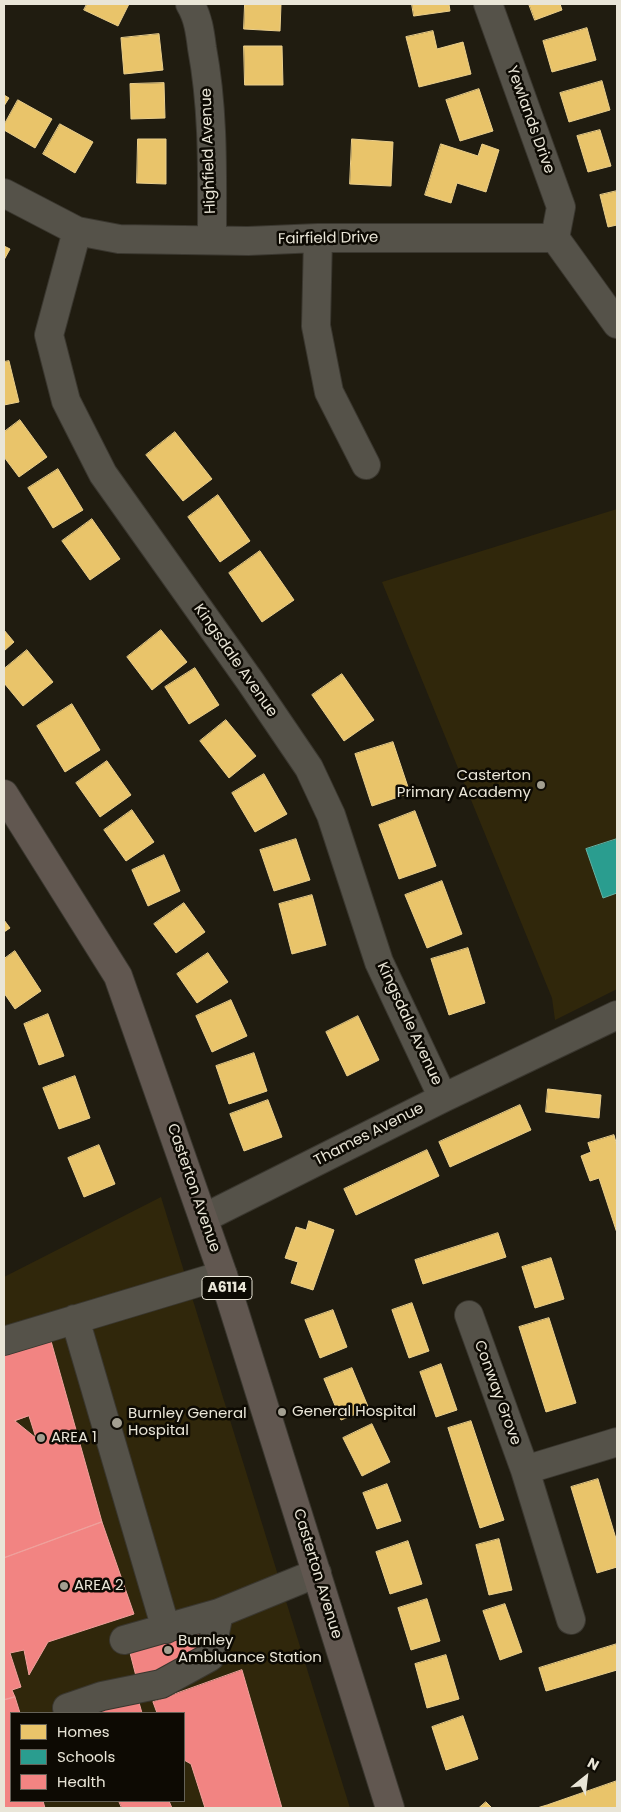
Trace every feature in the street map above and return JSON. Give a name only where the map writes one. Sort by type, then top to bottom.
[{"type":"highway","name":"Casterton Avenue","points":[[4,794],[118,976],[223,1275],[390,1808]]},
{"type":"street","name":"Highfield Avenue","points":[[190,4],[196,13],[206,68],[211,121],[212,240]]},
{"type":"street","name":"Yewlands Drive","points":[[488,4],[561,207],[555,238]]},
{"type":"street","name":"Fairfield Drive","points":[[4,193],[77,231],[119,239],[555,238]]},
{"type":"street","name":"Kingsdale Avenue","points":[[77,231],[49,335],[66,401],[103,474],[250,681],[309,768],[331,815],[379,962],[443,1098]]},
{"type":"street","points":[[318,238],[316,326],[329,392],[366,465]]},
{"type":"street","points":[[555,238],[617,324]]},
{"type":"street","name":"Thames Avenue","points":[[204,1218],[443,1098],[617,1015]]},
{"type":"street","points":[[4,1341],[223,1275]]},
{"type":"street","name":"Conway Grove","points":[[469,1316],[525,1470],[571,1620]]},
{"type":"street","points":[[75,1319],[166,1629]]},
{"type":"street","points":[[525,1470],[617,1442]]},
{"type":"street","points":[[124,1640],[219,1613],[317,1573]]},
{"type":"street","points":[[66,1708],[102,1696],[161,1684],[210,1657],[219,1613]]},
{"type":"shaded area","name":"Casterton Primary Academy","points":[[617,509],[617,989],[555,1020],[552,998],[382,582]]},
{"type":"shaded area","name":"Burnley General Hospital","points":[[161,1197],[350,1808],[4,1808],[4,1277]]},
{"type":"building: Homes","points":[[87,4],[129,4],[118,26],[84,10]]},
{"type":"building: Homes","points":[[245,4],[281,4],[280,31],[244,29]]},
{"type":"building: Homes","points":[[412,4],[449,4],[450,11],[414,16]]},
{"type":"building: Homes","points":[[529,4],[560,4],[562,10],[535,20]]},
{"type":"building: Homes","points":[[587,28],[596,60],[552,72],[543,41]]},
{"type":"building: Homes","points":[[433,31],[437,49],[463,42],[471,74],[419,87],[406,37]]},
{"type":"building: Homes","points":[[159,34],[163,70],[124,74],[121,38]]},
{"type":"building: Homes","points":[[244,46],[282,46],[283,85],[245,85]]},
{"type":"building: Homes","points":[[602,81],[610,110],[569,122],[560,93]]},
{"type":"building: Homes","points":[[164,83],[165,118],[131,119],[130,84]]},
{"type":"building: Homes","points":[[479,89],[493,131],[460,141],[446,100]]},
{"type":"building: Homes","points":[[4,95],[9,98],[4,106]]},
{"type":"building: Homes","points":[[18,100],[52,119],[35,148],[4,130],[4,125]]},
{"type":"building: Homes","points":[[60,124],[93,142],[75,173],[43,154]]},
{"type":"building: Homes","points":[[600,130],[611,166],[588,172],[577,136]]},
{"type":"building: Homes","points":[[138,139],[166,139],[166,184],[137,183]]},
{"type":"building: Homes","points":[[352,139],[393,142],[391,186],[350,184]]},
{"type":"building: Homes","points":[[441,144],[478,156],[482,144],[499,150],[486,192],[457,183],[451,203],[425,195]]},
{"type":"building: Homes","points":[[617,191],[617,225],[608,227],[600,195]]},
{"type":"building: Homes","points":[[4,246],[10,249],[4,260]]},
{"type":"building: Homes","points":[[9,361],[19,402],[4,405],[4,362]]},
{"type":"building: Homes","points":[[20,420],[47,457],[19,477],[4,457],[4,432]]},
{"type":"building: Homes","points":[[175,432],[212,479],[183,501],[146,455]]},
{"type":"building: Homes","points":[[58,469],[83,510],[53,528],[28,488]]},
{"type":"building: Homes","points":[[218,495],[250,541],[220,562],[188,517]]},
{"type":"building: Homes","points":[[92,519],[120,559],[90,580],[62,541]]},
{"type":"building: Homes","points":[[260,551],[294,600],[262,622],[229,573]]},
{"type":"building: Homes","points":[[4,630],[14,642],[4,651]]},
{"type":"building: Homes","points":[[161,630],[187,662],[152,690],[127,657]]},
{"type":"building: Homes","points":[[27,650],[53,682],[23,706],[4,683],[4,669]]},
{"type":"building: Homes","points":[[195,668],[219,705],[189,724],[165,687]]},
{"type":"building: Homes","points":[[342,674],[374,720],[344,741],[312,695]]},
{"type":"building: Homes","points":[[72,704],[100,750],[65,772],[37,726]]},
{"type":"building: Homes","points":[[226,720],[256,756],[229,778],[200,741]]},
{"type":"building: Homes","points":[[393,742],[410,793],[372,806],[355,754]]},
{"type":"building: Homes","points":[[107,761],[131,795],[100,817],[76,783]]},
{"type":"building: Homes","points":[[264,774],[287,814],[255,832],[232,793]]},
{"type":"building: Homes","points":[[132,810],[154,842],[126,861],[104,830]]},
{"type":"building: Homes","points":[[415,811],[436,866],[399,879],[379,825]]},
{"type":"building: Homes","points":[[296,839],[310,880],[274,891],[260,850]]},
{"type":"building: Homes","points":[[164,855],[180,891],[148,906],[132,870]]},
{"type":"building: Homes","points":[[442,881],[462,934],[427,948],[405,895]]},
{"type":"building: Homes","points":[[312,895],[326,945],[292,954],[279,904]]},
{"type":"building: Homes","points":[[184,903],[205,932],[176,953],[154,924]]},
{"type":"building: Homes","points":[[4,920],[10,928],[4,932]]},
{"type":"building: Homes","points":[[468,948],[485,1003],[449,1015],[431,959]]},
{"type":"building: Homes","points":[[15,951],[41,991],[15,1009],[4,993],[4,959]]},
{"type":"building: Homes","points":[[208,953],[228,982],[197,1003],[177,974]]},
{"type":"building: Homes","points":[[231,1000],[247,1036],[212,1052],[196,1016]]},
{"type":"building: Homes","points":[[48,1014],[64,1056],[39,1065],[24,1024]]},
{"type":"building: Homes","points":[[358,1016],[379,1060],[347,1076],[326,1032]]},
{"type":"building: Homes","points":[[254,1053],[267,1091],[229,1104],[216,1066]]},
{"type":"building: Homes","points":[[75,1076],[90,1118],[59,1129],[43,1088]]},
{"type":"building: Homes","points":[[548,1089],[601,1095],[599,1118],[546,1112]]},
{"type":"building: Homes","points":[[268,1100],[282,1137],[244,1151],[230,1114]]},
{"type":"building: Homes","points":[[520,1105],[531,1130],[450,1167],[439,1142]]},
{"type":"building: Homes","points":[[614,1135],[617,1146],[617,1233],[599,1178],[590,1181],[581,1156],[591,1152],[588,1143]]},
{"type":"building: Homes","points":[[99,1145],[115,1184],[84,1197],[68,1158]]},
{"type":"building: Homes","points":[[427,1150],[439,1176],[356,1215],[344,1189]]},
{"type":"building: Homes","points":[[309,1221],[334,1230],[313,1290],[291,1283],[298,1262],[285,1258],[296,1227],[306,1230]]},
{"type":"building: Homes","points":[[498,1233],[506,1257],[423,1284],[415,1260]]},
{"type":"building: Homes","points":[[551,1258],[564,1299],[535,1308],[522,1267]]},
{"type":"building: Homes","points":[[412,1303],[429,1351],[409,1358],[392,1310]]},
{"type":"building: Homes","points":[[333,1310],[347,1347],[320,1358],[305,1320]]},
{"type":"building: Homes","points":[[549,1318],[576,1403],[546,1412],[519,1327]]},
{"type":"building: Homes","points":[[441,1364],[457,1410],[436,1417],[420,1372]]},
{"type":"building: Homes","points":[[352,1368],[369,1409],[341,1420],[324,1379]]},
{"type":"building: Homes","points":[[471,1421],[504,1520],[480,1528],[448,1428]]},
{"type":"building: Homes","points":[[372,1424],[390,1462],[362,1476],[343,1438]]},
{"type":"building: Homes","points":[[598,1479],[617,1542],[617,1567],[597,1573],[571,1487]]},
{"type":"building: Homes","points":[[387,1484],[401,1521],[377,1529],[363,1493]]},
{"type":"building: Homes","points":[[499,1539],[512,1590],[489,1595],[476,1545]]},
{"type":"building: Homes","points":[[408,1541],[422,1584],[390,1594],[376,1552]]},
{"type":"building: Homes","points":[[427,1599],[440,1641],[411,1650],[398,1608]]},
{"type":"building: Homes","points":[[505,1604],[522,1652],[500,1660],[483,1611]]},
{"type":"building: Homes","points":[[617,1644],[617,1670],[546,1691],[539,1668]]},
{"type":"building: Homes","points":[[446,1655],[459,1699],[427,1708],[415,1664]]},
{"type":"building: Homes","points":[[463,1716],[478,1759],[446,1770],[432,1727]]},
{"type":"building: Homes","points":[[617,1781],[617,1808],[537,1808],[547,1805]]},
{"type":"building: Homes","points":[[486,1802],[492,1808],[479,1808]]},
{"type":"building: Schools","points":[[617,839],[617,893],[603,898],[586,849]]},
{"type":"building: Health","name":"AREA 1","points":[[51,1341],[102,1522],[4,1558],[4,1355]]},
{"type":"building: Health","points":[[29,1416],[36,1438],[15,1421]]},
{"type":"building: Health","name":"AREA 2","points":[[102,1522],[134,1614],[48,1642],[29,1675],[24,1650],[10,1653],[21,1687],[12,1690],[15,1697],[4,1700],[4,1558]]},
{"type":"building: Health","name":"Burnley Ambluance Station","points":[[206,1623],[206,1655],[138,1684],[128,1645]]},
{"type":"building: Health","points":[[242,1670],[282,1808],[205,1808],[191,1764],[185,1761],[185,1712],[157,1712],[153,1702]]},
{"type":"building: Health","points":[[136,1692],[142,1712],[95,1712]]},
{"type":"building: Health","points":[[15,1697],[20,1712],[10,1712],[10,1802],[43,1802],[45,1808],[4,1808],[4,1700]]},
{"type":"building: Health","points":[[119,1802],[169,1802],[172,1808],[122,1808]]},
{"type":"place","name":"Casterton Primary Academy","points":[[541,785]]},
{"type":"place","name":"General Hospital","points":[[282,1412]]},
{"type":"place","name":"Burnley General Hospital","points":[[117,1423]]},
{"type":"place","name":"AREA 1","points":[[41,1438]]},
{"type":"place","name":"AREA 2","points":[[64,1586]]},
{"type":"place","name":"Burnley Ambluance Station","points":[[168,1650]]}]
